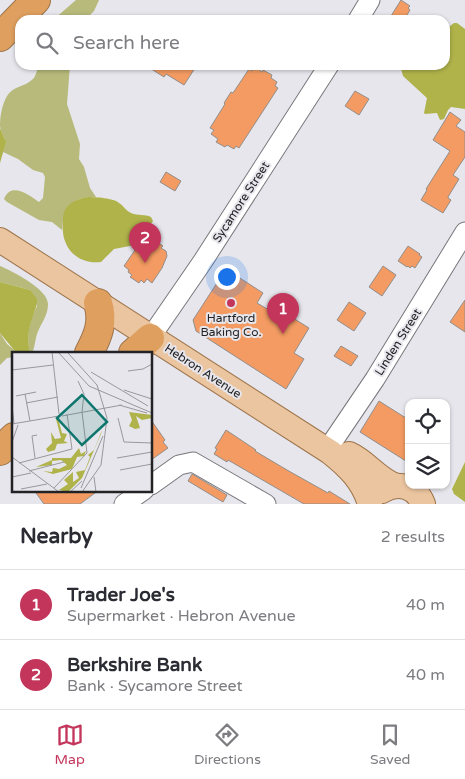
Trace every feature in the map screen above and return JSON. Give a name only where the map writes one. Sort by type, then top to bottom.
[{"type":"highway","points":[[21,15],[36,0]]},
{"type":"highway","points":[[0,37],[15,22]]},
{"type":"highway","points":[[90,352],[96,339],[100,324],[101,315],[98,303]]},
{"type":"highway","points":[[0,451],[12,439]]},
{"type":"main road","name":"Hebron Avenue","points":[[0,240],[98,303],[141,345],[329,451],[346,464],[358,478],[372,504]]},
{"type":"main road","name":"Hebron Avenue","points":[[329,451],[352,455],[384,480],[396,486],[408,487],[414,490],[423,503]]},
{"type":"main road","points":[[372,504],[383,491],[396,486]]},
{"type":"street","points":[[361,15],[370,0]]},
{"type":"street","name":"Sycamore Street","points":[[141,345],[166,317],[325,70]]},
{"type":"street","name":"Linden Street","points":[[329,451],[465,232]]},
{"type":"street","points":[[152,484],[178,466],[193,462],[266,504]]},
{"type":"street","points":[[124,504],[141,492]]},
{"type":"green space","points":[[76,0],[99,0],[90,15],[59,15]]},
{"type":"green space","points":[[38,70],[70,70],[67,104],[80,144],[79,159],[84,167],[90,188],[96,197],[87,197],[74,201],[64,215],[62,230],[52,222],[39,220],[4,199],[11,191],[16,190],[25,193],[39,202],[43,198],[45,177],[43,173],[33,170],[18,159],[3,152],[5,140],[0,126],[0,118],[7,96],[12,90],[26,84],[36,75]]},
{"type":"green space","points":[[0,266],[28,281],[42,292],[46,298],[48,304],[47,312],[37,334],[32,352],[30,352],[28,334],[37,306],[30,290],[0,282]]},
{"type":"green space","points":[[0,333],[7,344],[17,352],[12,352],[12,357],[7,358],[0,365]]},
{"type":"shaded area","points":[[457,23],[465,29],[465,109],[451,107],[444,119],[440,120],[437,113],[424,113],[427,98],[403,76],[401,70],[450,70],[450,26]]},
{"type":"shaded area","points":[[0,128],[6,142],[0,163]]},
{"type":"shaded area","points":[[88,197],[117,201],[129,212],[149,216],[153,221],[135,245],[114,249],[101,262],[84,260],[77,257],[67,246],[64,238],[63,218],[65,210],[70,204],[78,199]]},
{"type":"shaded area","points":[[0,282],[30,290],[37,299],[29,330],[30,352],[16,352],[0,333]]},
{"type":"shaded area","points":[[465,462],[465,502],[454,494],[452,489]]},
{"type":"building","points":[[401,0],[410,6],[407,15],[392,15]]},
{"type":"building","points":[[153,70],[194,70],[184,85],[166,74],[164,77]]},
{"type":"building","points":[[248,70],[259,70],[262,72],[263,70],[272,75],[271,78],[277,82],[275,86],[278,88],[239,148],[236,146],[234,149],[227,145],[225,147],[216,142],[218,139],[211,134],[214,130],[210,128],[231,92],[233,93]]},
{"type":"building","points":[[355,91],[369,99],[359,115],[345,106]]},
{"type":"building","points":[[450,112],[461,120],[456,126],[465,132],[465,157],[453,175],[459,179],[448,197],[451,200],[443,213],[421,200],[450,151],[433,140]]},
{"type":"building","points":[[166,172],[181,181],[175,191],[160,182]]},
{"type":"building","points":[[144,237],[152,243],[154,240],[163,246],[161,248],[166,251],[167,256],[152,283],[147,279],[144,283],[141,280],[139,283],[130,277],[132,275],[124,266]]},
{"type":"building","points":[[408,246],[422,257],[415,268],[412,266],[410,268],[407,267],[398,261]]},
{"type":"building","points":[[383,266],[396,275],[382,296],[369,287]]},
{"type":"building","points":[[226,269],[263,293],[257,303],[274,313],[277,308],[309,328],[294,353],[304,359],[286,389],[196,331],[193,320]]},
{"type":"building","points":[[465,300],[465,332],[450,322]]},
{"type":"building","points":[[349,302],[366,313],[354,331],[337,320]]},
{"type":"building","points":[[341,346],[358,356],[351,366],[334,356]]},
{"type":"building","points":[[379,401],[405,417],[405,460],[360,432]]},
{"type":"building","points":[[152,421],[165,440],[163,442],[168,448],[152,459]]},
{"type":"building","points":[[226,430],[255,451],[350,504],[304,504],[228,460],[227,462],[214,454],[217,449],[215,448]]},
{"type":"building","points":[[192,474],[227,495],[223,502],[188,481]]},
{"type":"building","points":[[35,492],[96,492],[80,504],[44,504]]},
{"type":"place","name":"Berkshire Bank","points":[[145,263]]},
{"type":"place","name":"Hartford Baking Co.","points":[[231,303]]},
{"type":"place","name":"Trader Joe's","points":[[283,334]]}]
